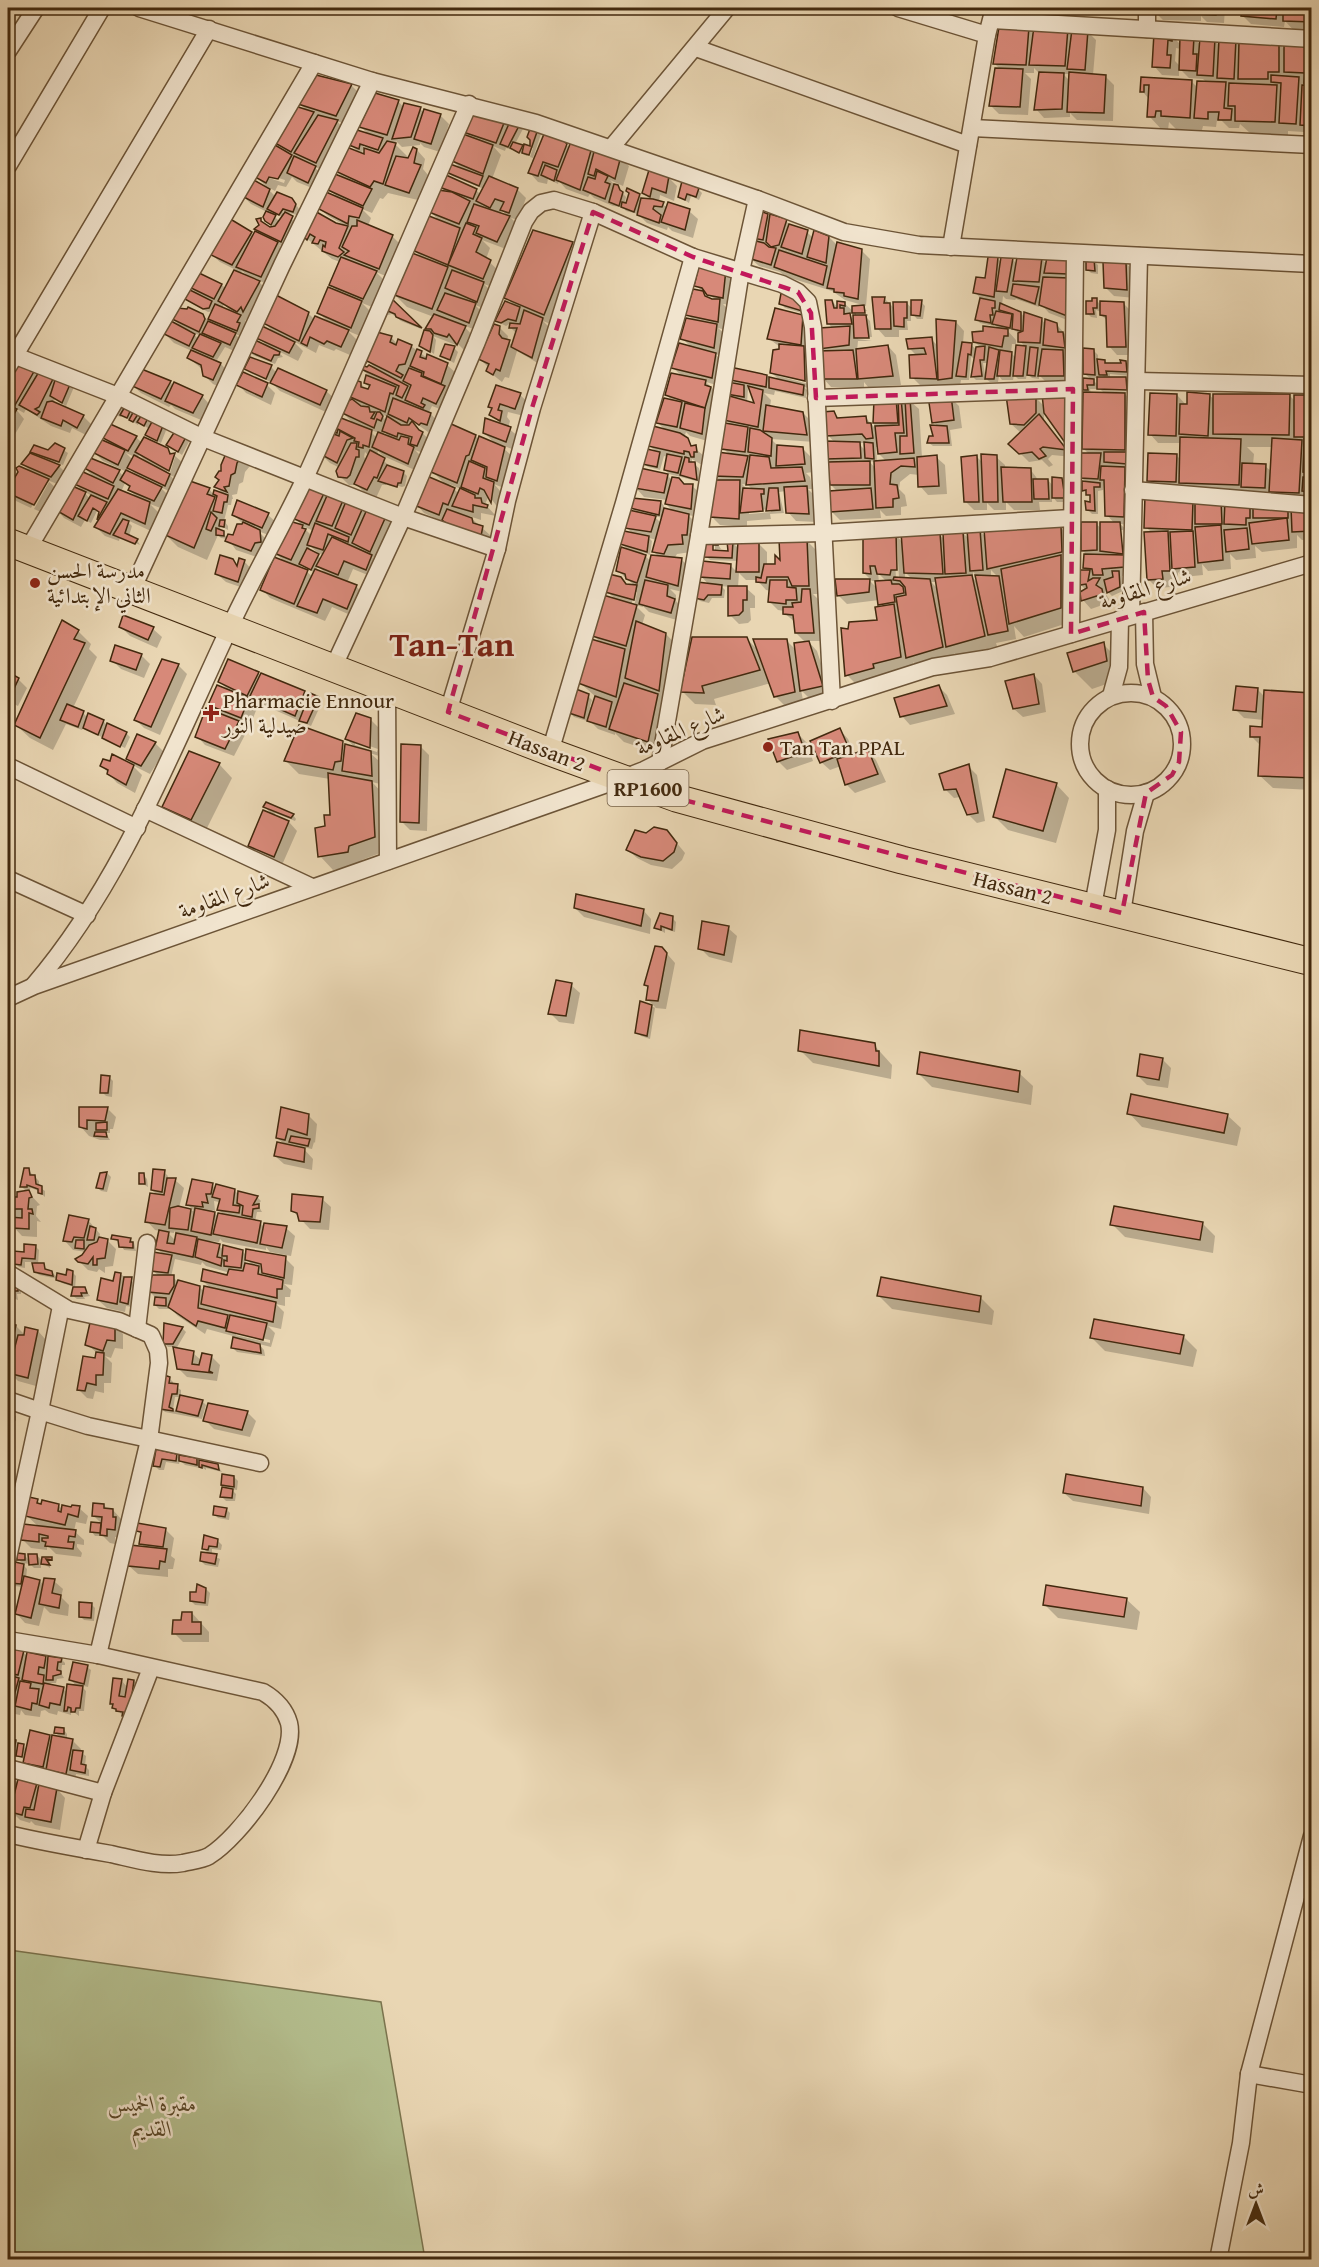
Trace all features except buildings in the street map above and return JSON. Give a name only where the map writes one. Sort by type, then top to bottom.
[{"type":"main road","name":"Hassan 2","points":[[18,545],[550,752],[725,813],[902,860],[1122,913],[1311,962]]},
{"type":"street","points":[[8,51],[36,8]]},
{"type":"street","points":[[8,166],[102,8]]},
{"type":"street","points":[[139,8],[372,81],[536,123],[757,199],[844,232],[899,242],[951,247],[1311,264]]},
{"type":"street","points":[[611,148],[727,8]]},
{"type":"street","points":[[898,8],[991,21],[1311,39]]},
{"type":"street","points":[[1147,8],[1147,29]]},
{"type":"street","points":[[951,247],[991,21]]},
{"type":"street","points":[[209,29],[10,358],[118,396],[201,437],[403,517],[497,549]]},
{"type":"street","points":[[696,48],[968,146]]},
{"type":"street","points":[[18,545],[118,396],[314,63]]},
{"type":"street","points":[[132,590],[282,265],[372,81]]},
{"type":"street","points":[[34,986],[56,960],[87,915],[137,828],[229,627],[305,478],[469,104]]},
{"type":"street","points":[[972,128],[1311,145]]},
{"type":"street","points":[[660,762],[741,271],[757,199]]},
{"type":"street","points":[[333,668],[403,517],[476,344],[524,222],[531,210],[542,203],[554,200],[593,212],[693,256],[782,284],[798,292],[808,302],[812,313],[832,701]]},
{"type":"street","points":[[448,712],[497,549],[529,418],[593,212]]},
{"type":"street","points":[[1071,634],[1075,254]]},
{"type":"street","points":[[550,752],[624,503],[693,256]]},
{"type":"street","points":[[1111,696],[1132,615],[1139,256]]},
{"type":"street","points":[[1137,381],[1311,385]]},
{"type":"street","points":[[816,398],[1073,389]]},
{"type":"street","points":[[1133,490],[1311,505]]},
{"type":"street","points":[[699,536],[823,533],[1071,518]]},
{"type":"street","name":"شارع المقاومة","points":[[8,998],[34,986],[621,778],[702,741],[832,701],[933,666],[990,658],[1311,563]]},
{"type":"street","points":[[1132,615],[1153,697]]},
{"type":"street","points":[[387,688],[388,861]]},
{"type":"street","points":[[1139,693],[1153,697],[1176,717],[1183,747],[1179,762],[1172,775],[1161,786],[1146,793],[1120,794],[1107,789],[1094,780],[1084,766],[1080,750],[1080,733],[1086,718],[1097,705],[1111,696],[1139,693]]},
{"type":"street","points":[[8,766],[137,828]]},
{"type":"street","points":[[1093,906],[1107,830],[1107,789]]},
{"type":"street","points":[[1122,913],[1135,831],[1146,793]]},
{"type":"street","points":[[145,809],[312,887]]},
{"type":"street","points":[[8,879],[87,915]]},
{"type":"street","points":[[137,1329],[147,1243]]},
{"type":"street","points":[[8,1274],[69,1310],[119,1321],[151,1335],[158,1351],[157,1388],[149,1440],[98,1655]]},
{"type":"street","points":[[8,1558],[12,1520],[40,1411],[61,1306]]},
{"type":"street","points":[[8,1400],[88,1426],[260,1463]]},
{"type":"street","points":[[8,1640],[98,1655],[263,1692],[273,1698],[284,1712],[289,1724],[286,1754],[271,1784],[236,1834],[208,1857],[166,1865],[54,1845],[8,1834]]},
{"type":"street","points":[[86,1850],[103,1793],[151,1668]]},
{"type":"street","points":[[8,1768],[103,1793]]},
{"type":"street","points":[[1218,2259],[1241,2143],[1249,2074],[1311,1836]]},
{"type":"street","points":[[1249,2074],[1311,2085]]},
{"type":"highlighted area","points":[[593,212],[693,257],[798,292],[811,313],[816,398],[1073,389],[1071,634],[1144,612],[1148,680],[1153,697],[1166,706],[1181,732],[1179,762],[1172,775],[1146,793],[1122,913],[676,798],[448,712],[532,408]]},
{"type":"green space","name":"مقبرة الخميس القديم","points":[[9,1950],[381,2002],[425,2259],[8,2259]]},
{"type":"place","name":"مدرسة الحسن الثاني الإبتدائية","points":[[35,583]]},
{"type":"place","name":"Pharmacie Ennour صيدلية النور","points":[[211,713]]},
{"type":"place","name":"Tan Tan PPAL","points":[[768,747]]},
{"type":"district","name":"Tan-Tan","points":[[452,643]]}]
